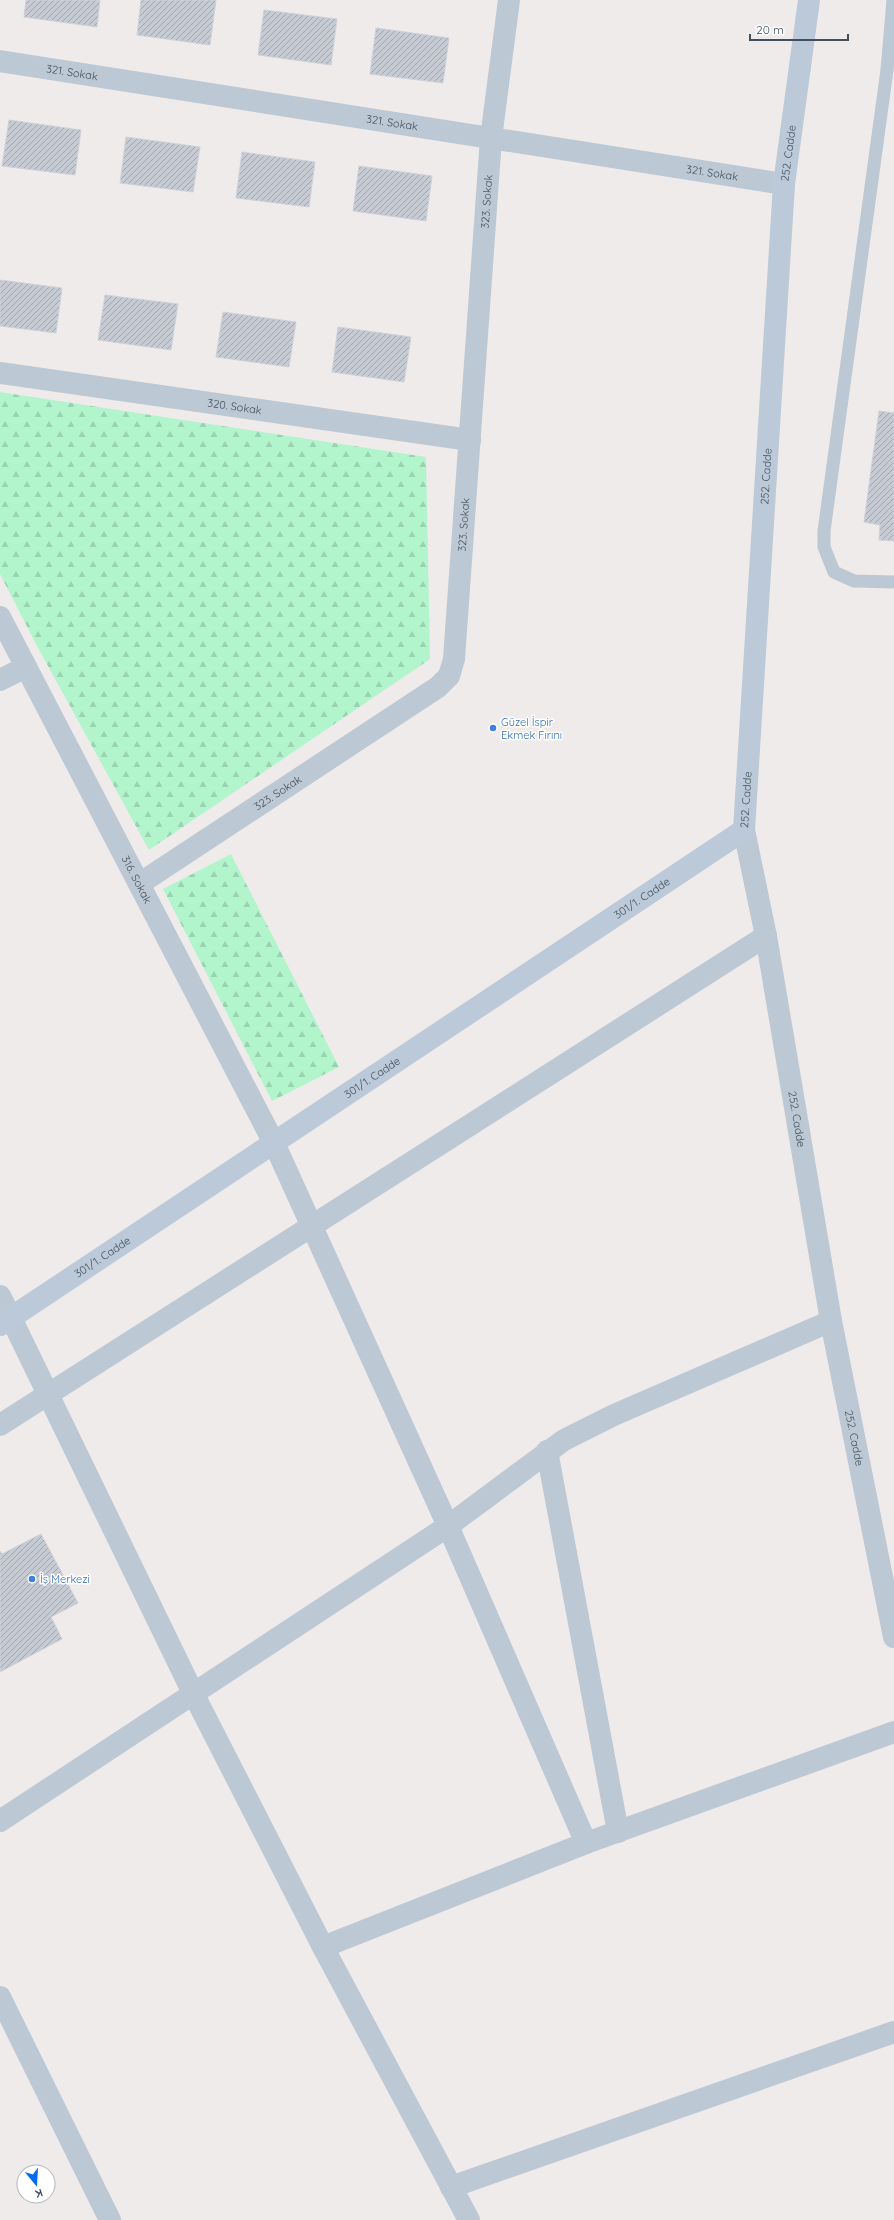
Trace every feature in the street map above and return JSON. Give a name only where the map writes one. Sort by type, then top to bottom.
[{"type":"main road","name":"252. Cadde","points":[[744,830],[784,184],[808,0]]},
{"type":"main road","name":"301/1. Cadde","points":[[6,1321],[744,830]]},
{"type":"street","name":"323. Sokak","points":[[139,884],[438,687],[450,676],[454,659],[491,138],[509,0]]},
{"type":"street","name":"321. Sokak","points":[[0,61],[784,184]]},
{"type":"street","name":"320. Sokak","points":[[0,373],[470,440]]},
{"type":"street","name":"316. Sokak","points":[[0,617],[274,1143],[448,1526],[586,1843]]},
{"type":"street","points":[[0,680],[26,667]]},
{"type":"street","name":"252. Cadde","points":[[744,830],[766,936],[831,1321],[894,1637]]},
{"type":"street","points":[[0,1425],[49,1392],[766,936]]},
{"type":"street","points":[[0,1296],[6,1321],[49,1392],[193,1693],[323,1947],[469,2220]]},
{"type":"street","points":[[0,1821],[448,1526],[547,1452],[583,1430],[614,1415],[831,1321]]},
{"type":"street","points":[[547,1452],[618,1832]]},
{"type":"street","points":[[323,1947],[586,1843],[894,1732]]},
{"type":"street","points":[[0,1997],[110,2220]]},
{"type":"street","points":[[451,2187],[894,2032]]},
{"type":"lane","points":[[893,0],[886,78],[824,531],[824,546],[834,572],[854,581],[894,582]]},
{"type":"green space","points":[[0,392],[426,457],[430,659],[149,850],[37,646],[0,574]]},
{"type":"green space","points":[[231,854],[339,1067],[272,1101],[163,889]]},
{"type":"building","points":[[26,0],[100,0],[97,27],[24,17]]},
{"type":"building","points":[[141,0],[216,0],[210,45],[137,35]]},
{"type":"building","points":[[264,10],[337,19],[331,65],[258,55]]},
{"type":"building","points":[[376,28],[449,38],[443,83],[370,74]]},
{"type":"building","points":[[9,120],[81,130],[75,175],[2,166]]},
{"type":"building","points":[[126,137],[200,147],[193,192],[120,183]]},
{"type":"building","points":[[242,152],[315,162],[309,207],[236,198]]},
{"type":"building","points":[[359,166],[432,176],[426,221],[353,211]]},
{"type":"building","points":[[0,280],[62,288],[56,333],[0,326]]},
{"type":"building","points":[[105,295],[178,304],[171,350],[98,340]]},
{"type":"building","points":[[223,312],[296,322],[289,367],[216,357]]},
{"type":"building","points":[[338,327],[411,337],[404,382],[332,372]]},
{"type":"building","points":[[879,411],[894,413],[894,541],[879,540],[880,525],[864,522]]},
{"type":"building","name":"İş Merkezi","points":[[41,1534],[78,1603],[51,1617],[62,1639],[0,1672],[0,1551],[2,1554]]},
{"type":"place","name":"Güzel İspir Ekmek Fırını","points":[[493,728]]},
{"type":"place","name":"İş Merkezi","points":[[32,1579]]}]
